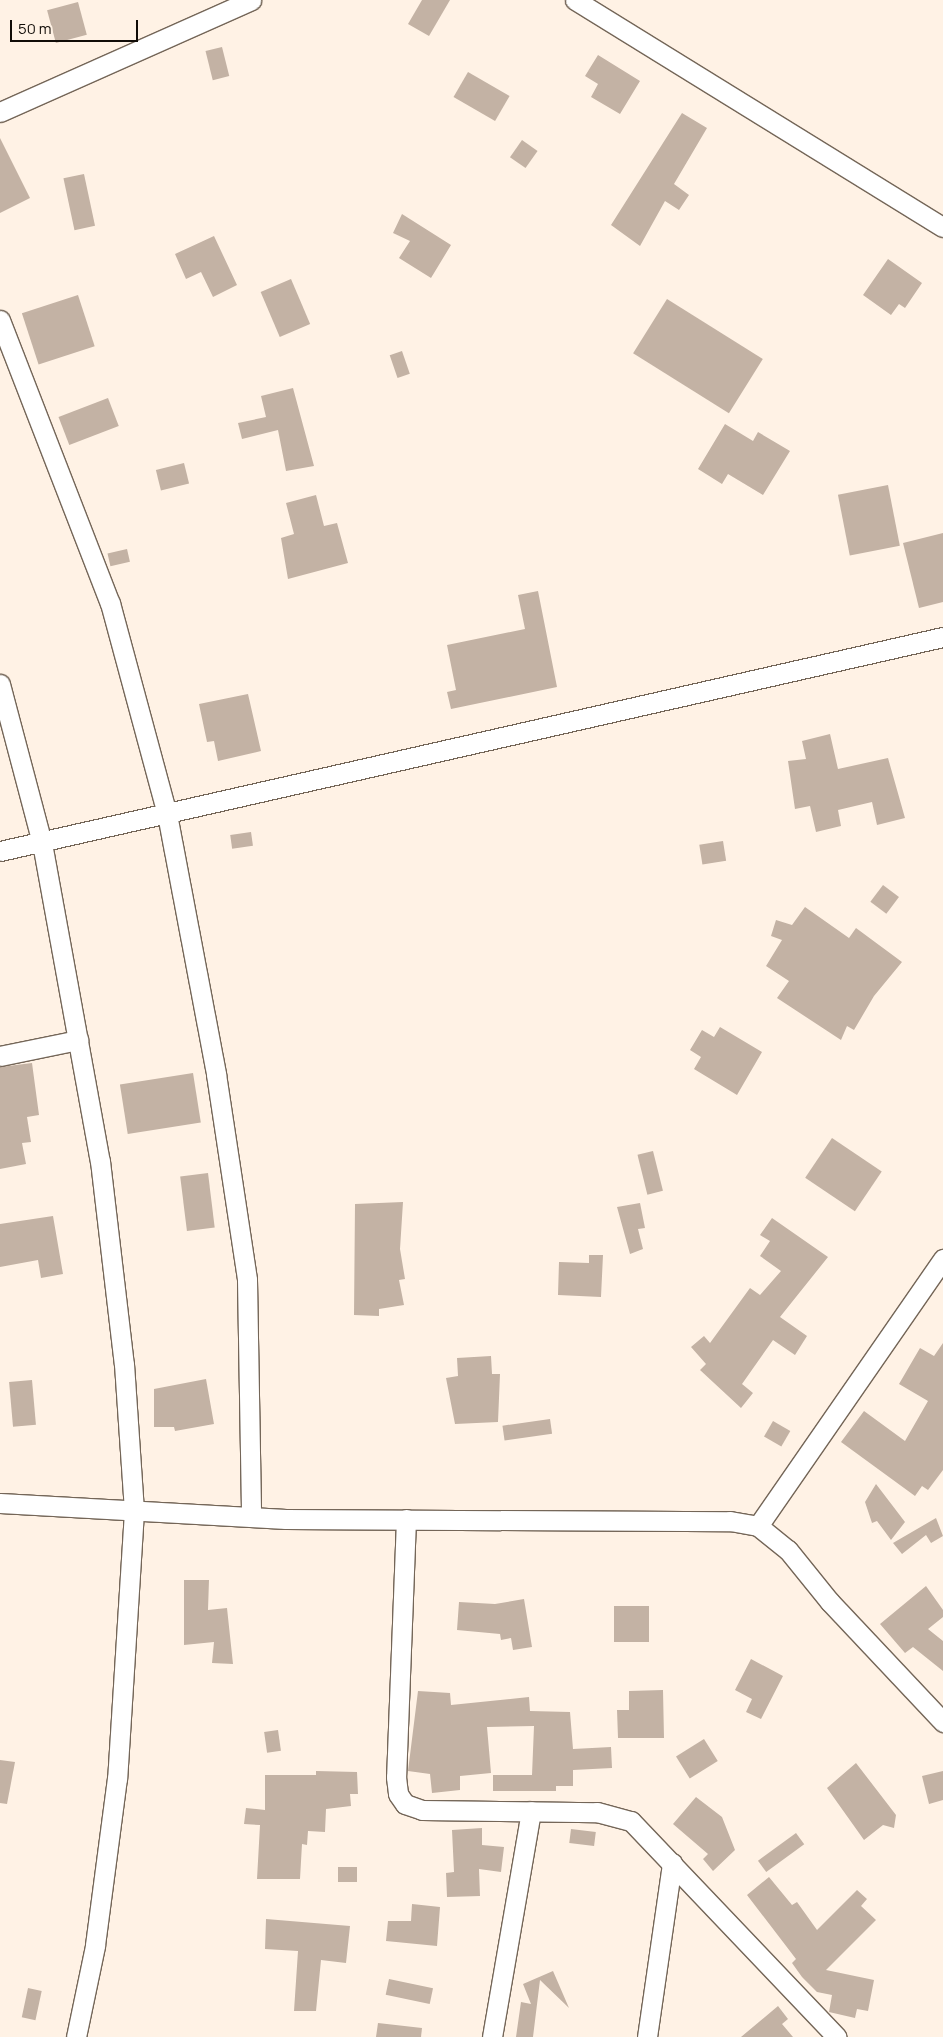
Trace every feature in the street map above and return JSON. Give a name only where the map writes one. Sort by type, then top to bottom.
[{"type":"street","points":[[0,112],[251,0]]},
{"type":"street","points":[[575,0],[943,227]]},
{"type":"street","points":[[0,320],[110,603],[167,814],[216,1074],[247,1280],[252,1517]]},
{"type":"street","points":[[0,852],[943,637]]},
{"type":"street","points":[[0,684],[42,842],[100,1161],[124,1364],[134,1511],[117,1778],[95,1946],[76,2037]]},
{"type":"street","points":[[0,1056],[78,1040]]},
{"type":"street","points":[[758,1526],[943,1259]]},
{"type":"street","points":[[0,1502],[252,1517],[730,1521],[758,1526],[788,1550],[830,1602],[943,1722]]},
{"type":"street","points":[[406,1519],[398,1794],[404,1804],[422,1810],[531,1811],[614,1815],[631,1821],[837,2037]]},
{"type":"street","points":[[492,2037],[531,1811]]},
{"type":"street","points":[[648,2037],[672,1862]]},
{"type":"building","points":[[422,0],[450,0],[429,36],[408,24]]},
{"type":"building","points":[[78,2],[87,35],[56,43],[47,10]]},
{"type":"building","points":[[222,47],[229,76],[213,80],[206,51]]},
{"type":"building","points":[[598,55],[640,81],[620,114],[591,97],[598,84],[585,76]]},
{"type":"building","points":[[468,72],[510,96],[495,121],[454,97]]},
{"type":"building","points":[[682,113],[707,128],[674,184],[689,195],[679,210],[665,201],[640,246],[611,225]]},
{"type":"building","points":[[0,138],[30,198],[0,213]]},
{"type":"building","points":[[522,140],[538,151],[526,168],[510,157]]},
{"type":"building","points":[[84,174],[95,226],[74,230],[63,178]]},
{"type":"building","points":[[402,214],[451,245],[431,278],[399,258],[410,241],[393,233]]},
{"type":"building","points":[[214,236],[237,285],[213,297],[201,272],[186,279],[175,254]]},
{"type":"building","points":[[888,259],[922,283],[905,308],[899,304],[891,315],[863,295]]},
{"type":"building","points":[[291,279],[310,324],[280,337],[261,292]]},
{"type":"building","points":[[78,295],[95,346],[39,365],[22,313]]},
{"type":"building","points":[[667,299],[763,359],[729,413],[633,353]]},
{"type":"building","points":[[402,351],[410,374],[398,378],[390,355]]},
{"type":"building","points":[[293,388],[314,466],[286,471],[278,430],[242,439],[238,423],[266,417],[261,396]]},
{"type":"building","points":[[108,398],[119,426],[69,445],[59,417]]},
{"type":"building","points":[[725,424],[753,441],[758,432],[790,451],[763,495],[728,474],[722,484],[698,469]]},
{"type":"building","points":[[184,463],[189,483],[161,490],[156,470]]},
{"type":"building","points":[[888,485],[900,546],[850,556],[838,495]]},
{"type":"building","points":[[316,495],[324,526],[337,523],[348,563],[288,579],[281,538],[294,534],[286,503]]},
{"type":"building","points":[[943,533],[943,602],[919,608],[903,543]]},
{"type":"building","points":[[127,549],[130,562],[110,566],[108,553]]},
{"type":"building","points":[[538,591],[557,687],[451,709],[447,692],[456,690],[447,645],[525,629],[518,595]]},
{"type":"building","points":[[248,694],[261,751],[218,761],[214,741],[207,742],[199,704]]},
{"type":"building","points":[[830,734],[838,769],[888,758],[905,818],[877,825],[872,802],[838,810],[841,826],[816,832],[810,806],[795,809],[788,761],[806,759],[802,741]]},
{"type":"building","points":[[251,832],[253,846],[232,849],[230,835]]},
{"type":"building","points":[[723,841],[726,861],[702,865],[699,845]]},
{"type":"building","points":[[883,885],[899,897],[886,914],[870,902]]},
{"type":"building","points":[[805,907],[849,938],[856,928],[902,962],[874,996],[854,1030],[847,1026],[841,1040],[777,998],[789,981],[766,966],[782,940],[771,936],[776,920],[792,925]]},
{"type":"building","points":[[720,1027],[762,1052],[737,1095],[694,1069],[701,1057],[690,1050],[702,1030],[714,1037]]},
{"type":"building","points":[[32,1063],[39,1115],[27,1117],[31,1142],[22,1143],[26,1164],[0,1169],[0,1067]]},
{"type":"building","points":[[193,1073],[201,1122],[128,1134],[120,1085]]},
{"type":"building","points":[[832,1138],[882,1172],[855,1211],[805,1178]]},
{"type":"building","points":[[653,1151],[663,1191],[647,1195],[637,1155]]},
{"type":"building","points":[[208,1173],[215,1228],[187,1231],[180,1176]]},
{"type":"building","points":[[403,1202],[400,1249],[405,1279],[399,1280],[404,1305],[379,1309],[379,1316],[354,1315],[355,1204]]},
{"type":"building","points":[[640,1203],[645,1228],[638,1229],[643,1249],[630,1254],[617,1207]]},
{"type":"building","points":[[53,1216],[63,1274],[41,1278],[38,1260],[0,1267],[0,1224]]},
{"type":"building","points":[[772,1218],[828,1257],[780,1317],[807,1336],[795,1355],[773,1340],[742,1384],[753,1393],[741,1408],[700,1370],[706,1364],[691,1347],[704,1336],[710,1343],[750,1288],[760,1295],[781,1271],[760,1256],[770,1241],[760,1235]]},
{"type":"building","points":[[589,1255],[603,1255],[601,1297],[558,1295],[559,1262],[589,1263]]},
{"type":"building","points":[[943,1343],[943,1470],[928,1490],[922,1486],[915,1496],[841,1442],[864,1411],[905,1441],[928,1401],[899,1384],[920,1348],[934,1356]]},
{"type":"building","points":[[491,1356],[492,1374],[500,1374],[498,1422],[455,1424],[446,1378],[458,1376],[457,1358]]},
{"type":"building","points":[[206,1379],[214,1424],[175,1431],[174,1427],[154,1427],[154,1389]]},
{"type":"building","points":[[32,1380],[36,1425],[13,1427],[9,1382]]},
{"type":"building","points":[[550,1419],[552,1434],[505,1441],[502,1426]]},
{"type":"building","points":[[773,1421],[790,1431],[781,1447],[764,1437]]},
{"type":"building","points":[[876,1484],[905,1522],[891,1540],[877,1521],[872,1523],[865,1502]]},
{"type":"building","points":[[936,1518],[943,1536],[931,1543],[926,1535],[902,1554],[893,1543]]},
{"type":"building","points":[[184,1580],[209,1580],[208,1610],[227,1608],[233,1664],[212,1663],[214,1642],[184,1645]]},
{"type":"building","points":[[926,1586],[943,1610],[943,1617],[928,1629],[943,1641],[943,1671],[913,1647],[905,1653],[880,1624]]},
{"type":"building","points":[[524,1599],[532,1647],[513,1650],[511,1638],[501,1640],[500,1634],[457,1630],[459,1602],[495,1604]]},
{"type":"building","points":[[614,1606],[649,1606],[649,1642],[614,1642]]},
{"type":"building","points":[[751,1659],[783,1676],[761,1719],[746,1712],[752,1699],[735,1690]]},
{"type":"building","points":[[663,1690],[664,1738],[618,1738],[617,1710],[629,1710],[629,1691]]},
{"type":"building","points":[[418,1691],[450,1693],[451,1705],[529,1697],[530,1711],[570,1712],[573,1749],[611,1747],[612,1768],[573,1770],[573,1786],[556,1786],[556,1791],[493,1791],[493,1775],[532,1775],[534,1726],[487,1727],[491,1773],[460,1776],[460,1790],[432,1793],[430,1774],[408,1771]]},
{"type":"building","points":[[278,1730],[281,1751],[267,1753],[264,1732]]},
{"type":"building","points":[[704,1739],[718,1761],[690,1779],[676,1756]]},
{"type":"building","points":[[0,1760],[15,1762],[7,1804],[0,1803]]},
{"type":"building","points":[[856,1763],[896,1815],[894,1828],[883,1825],[864,1840],[827,1788]]},
{"type":"building","points":[[316,1771],[357,1772],[358,1794],[350,1794],[351,1806],[326,1809],[325,1832],[308,1831],[307,1845],[302,1844],[300,1879],[257,1879],[260,1825],[244,1824],[246,1808],[265,1810],[265,1775],[316,1775]]},
{"type":"building","points":[[943,1771],[943,1800],[929,1804],[922,1776]]},
{"type":"building","points":[[696,1797],[722,1817],[735,1850],[713,1871],[703,1859],[708,1854],[673,1824]]},
{"type":"building","points":[[482,1828],[482,1845],[504,1847],[501,1872],[479,1869],[480,1896],[447,1897],[446,1873],[454,1872],[452,1830]]},
{"type":"building","points":[[571,1829],[596,1832],[594,1846],[569,1843]]},
{"type":"building","points":[[796,1833],[804,1844],[766,1872],[758,1861]]},
{"type":"building","points":[[338,1867],[357,1867],[357,1882],[338,1882]]},
{"type":"building","points":[[769,1877],[792,1905],[797,1902],[817,1930],[857,1890],[867,1899],[861,1906],[876,1920],[826,1970],[874,1980],[868,2011],[857,2009],[855,2018],[829,2012],[832,1995],[817,1992],[802,1977],[792,1963],[796,1959],[747,1895]]},
{"type":"building","points":[[412,1904],[440,1907],[437,1946],[386,1941],[388,1921],[411,1921]]},
{"type":"building","points":[[266,1919],[350,1926],[346,1963],[321,1960],[316,2011],[294,2011],[298,1951],[265,1949]]},
{"type":"building","points":[[553,1971],[569,2008],[540,1980],[533,2037],[516,2037],[521,2002],[531,2004],[523,1984]]},
{"type":"building","points":[[389,1979],[433,1988],[430,2004],[386,1995]]},
{"type":"building","points":[[28,1988],[42,1991],[35,2020],[22,2017]]},
{"type":"building","points":[[778,2006],[788,2019],[782,2024],[793,2037],[741,2037]]},
{"type":"building","points":[[378,2023],[422,2028],[421,2037],[376,2037]]}]
